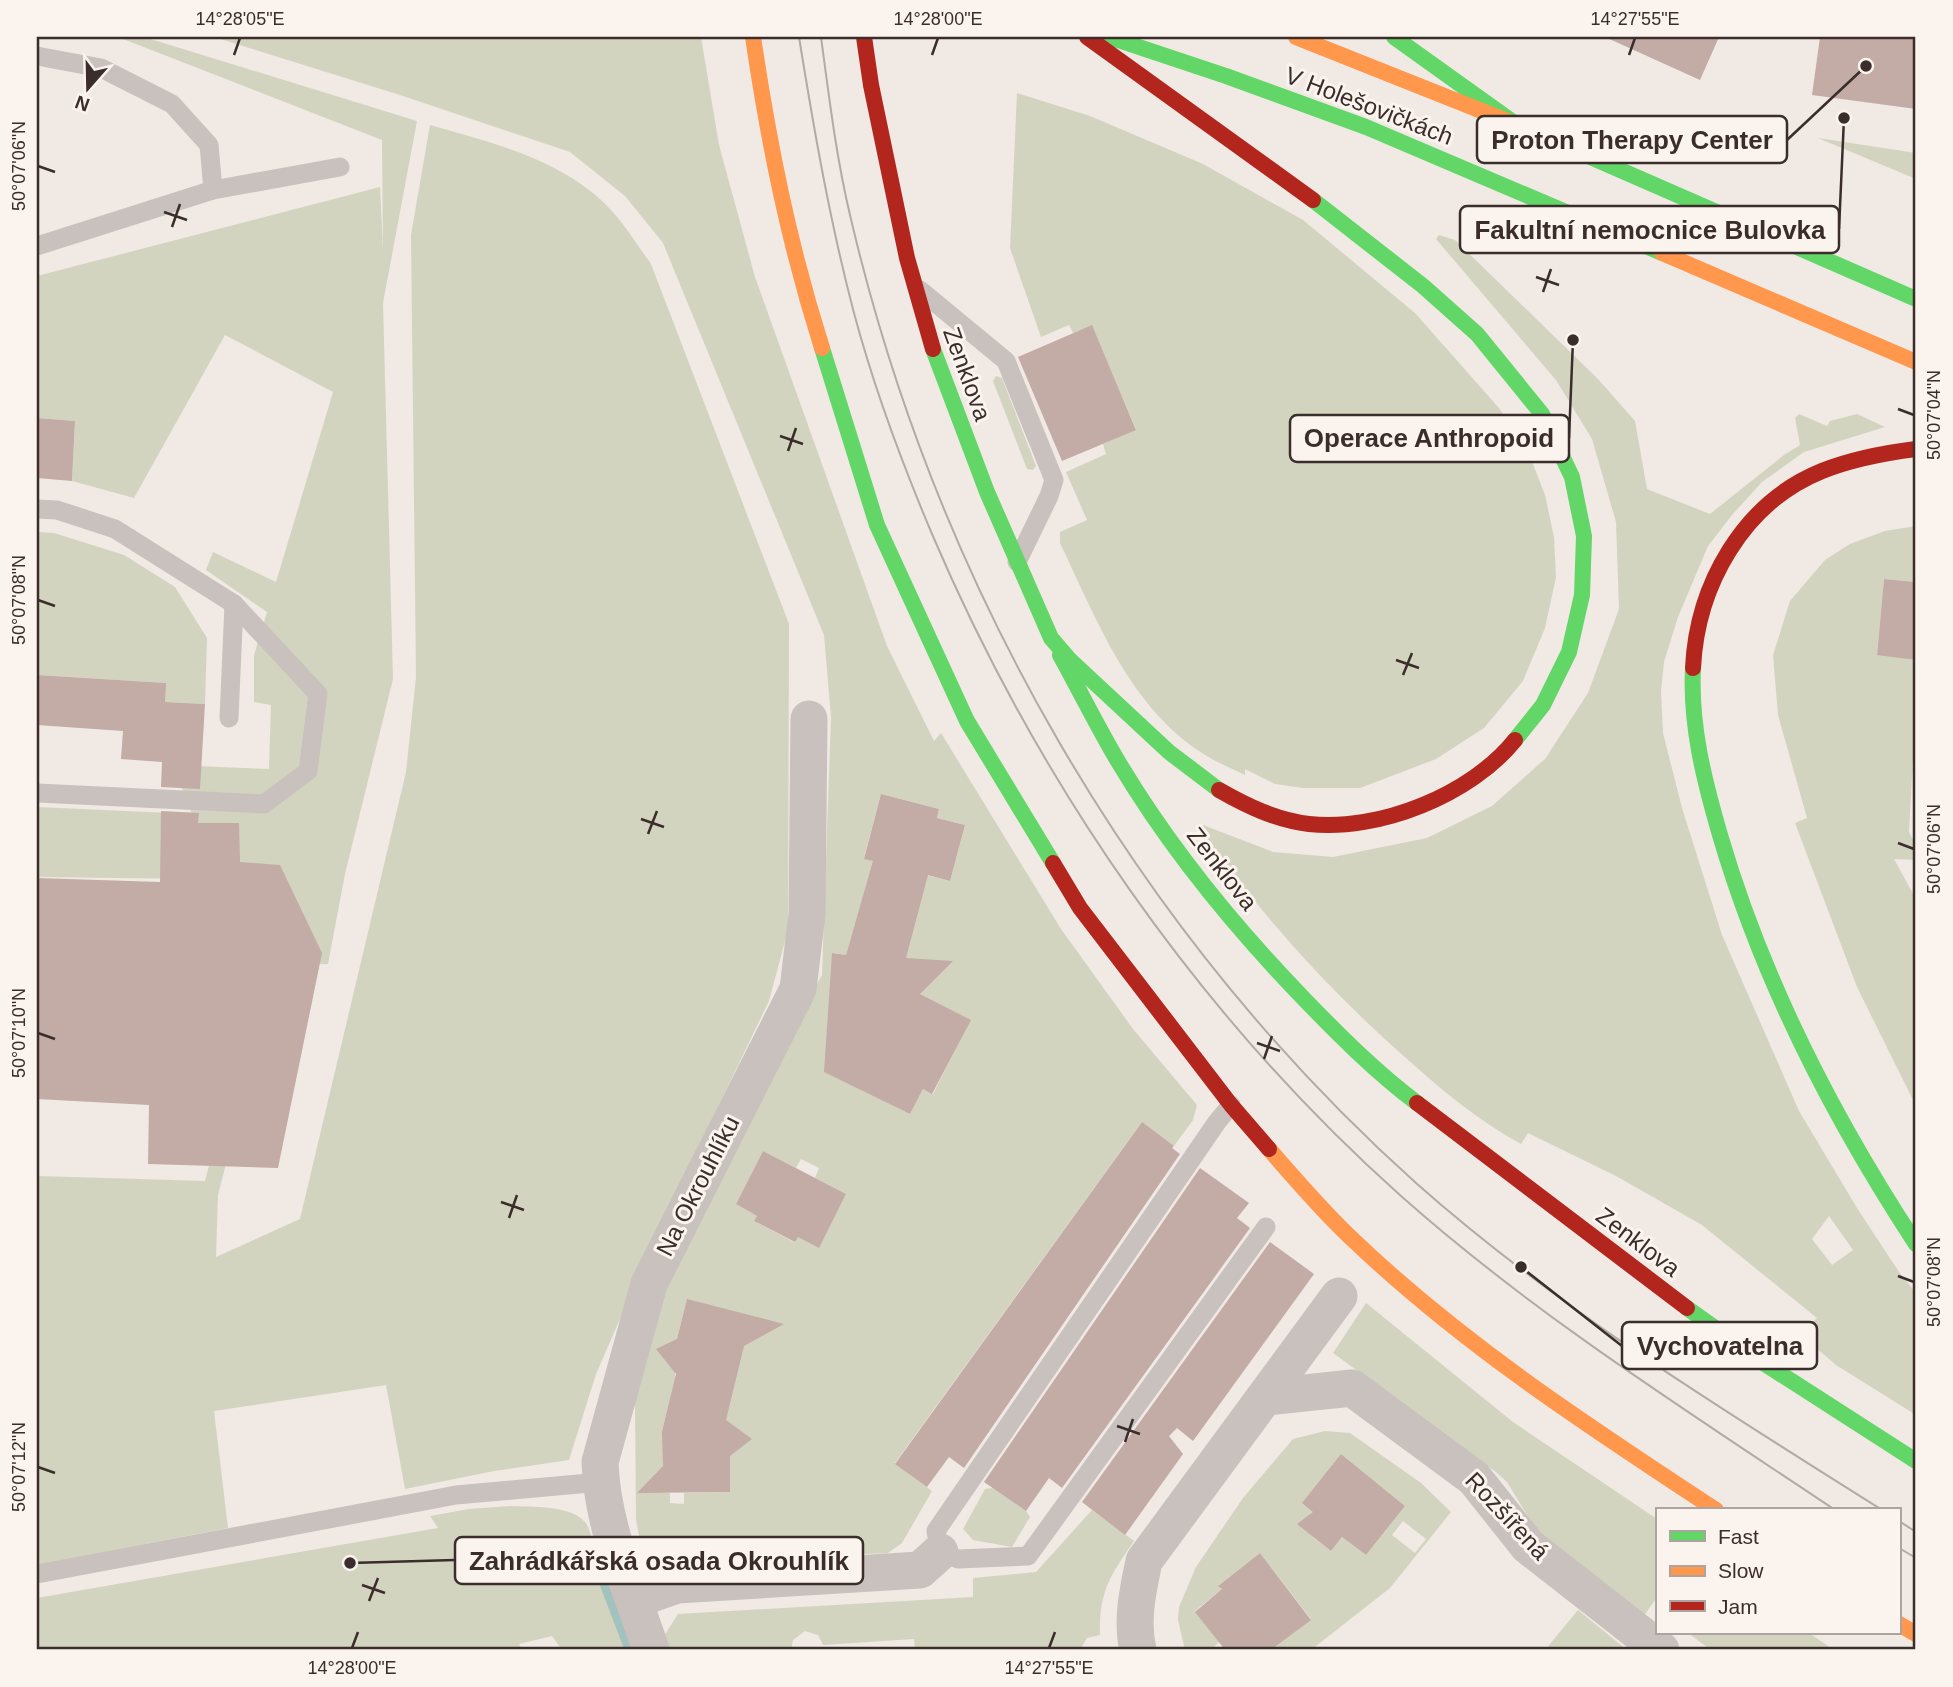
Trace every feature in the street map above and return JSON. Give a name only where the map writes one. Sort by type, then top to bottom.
[{"type":"main road","points":[[753,37],[766,132],[798,272],[877,525],[967,720],[1080,908],[1231,1105],[1341,1227],[1419,1298],[1518,1376],[1713,1508]]},
{"type":"main road","name":"Zenklova","points":[[864,37],[913,284],[940,372],[1017,563],[1054,643],[1119,763],[1207,890],[1265,960],[1329,1026],[1396,1087],[1704,1321],[1765,1364],[1916,1461]]},
{"type":"main road","points":[[1054,643],[1157,741],[1227,796],[1249,808],[1299,823],[1341,825],[1383,819],[1423,806],[1461,787],[1492,765],[1519,739],[1542,709],[1560,676],[1581,612],[1585,582],[1586,553],[1581,511],[1570,471],[1544,418],[1474,330],[1422,285],[1301,190],[1087,37]]},
{"type":"main road","name":"V Holešovičkách","points":[[1109,37],[1366,127],[1916,362]]},
{"type":"main road","name":"V Holešovičkách","points":[[1296,37],[1517,125],[1916,299]]},
{"type":"main road","points":[[1394,37],[1517,125]]},
{"type":"main road","points":[[1916,449],[1883,452],[1816,472],[1793,485],[1749,522],[1728,548],[1713,580],[1694,646],[1692,682],[1694,718],[1706,784],[1736,889],[1762,957],[1800,1045],[1844,1130],[1916,1244]]},
{"type":"main road","points":[[1900,1625],[1916,1634]]},
{"type":"street","name":"Na Okrouhlíku","points":[[650,1650],[608,1526],[600,1462],[649,1284],[798,989],[807,914],[809,719]]},
{"type":"street","points":[[1138,1650],[1135,1637],[1136,1600],[1144,1560],[1339,1296]]},
{"type":"street","name":"Rozšířená","points":[[1266,1397],[1352,1388],[1474,1478],[1528,1546],[1661,1650]]},
{"type":"street","points":[[634,1600],[677,1585],[920,1570],[940,1552]]},
{"type":"lane","points":[[37,56],[100,68],[172,104],[209,145],[213,190]]},
{"type":"lane","points":[[37,246],[213,190],[340,167]]},
{"type":"lane","points":[[913,284],[1006,360],[1054,480],[1017,563]]},
{"type":"lane","points":[[37,509],[57,510],[115,529],[234,604],[318,694],[308,771],[264,804],[37,793]]},
{"type":"lane","points":[[229,718],[234,604]]},
{"type":"lane","points":[[1231,1105],[936,1531],[940,1552],[958,1559],[1028,1556],[1266,1227]]},
{"type":"lane","points":[[37,1574],[456,1495],[601,1482]]},
{"type":"green space","points":[[118,37],[144,37],[417,121],[383,303],[393,679],[345,874],[328,964],[277,965],[218,1195],[216,1257],[300,1219],[406,772],[416,677],[411,235],[430,125],[516,151],[575,180],[610,209],[651,264],[789,624],[788,930],[769,1001],[661,1225],[596,1374],[569,1460],[494,1471],[405,1489],[386,1385],[214,1411],[228,1528],[37,1565],[37,1176],[205,1181],[283,880],[37,877],[37,807],[192,814],[173,765],[269,769],[271,705],[254,702],[254,655],[267,612],[206,570],[213,552],[276,582],[333,392],[225,335],[134,498],[72,481],[75,421],[37,418],[37,276],[380,187],[383,250],[382,140]]},
{"type":"green space","points":[[214,37],[701,37],[719,145],[755,277],[887,646],[934,741],[941,733],[1061,929],[1133,1029],[1197,1105],[1193,1120],[1174,1146],[1141,1123],[895,1463],[932,1491],[902,1543],[888,1553],[644,1564],[636,1519],[635,1402],[662,1282],[763,1080],[822,975],[831,717],[824,635],[663,243],[625,196],[570,152]],"holes":[[[881,794],[939,809],[937,818],[965,825],[950,881],[864,858]],[[855,924],[906,958],[920,994],[970,1020],[933,1094],[923,1089],[910,1114],[852,1085],[833,953],[846,955]],[[763,1151],[796,1168],[801,1159],[819,1168],[815,1178],[846,1194],[819,1247],[798,1237],[794,1242],[754,1221],[757,1216],[736,1204]],[[687,1300],[756,1317],[757,1338],[675,1377],[676,1343]],[[663,1427],[734,1427],[730,1453],[730,1492],[684,1493],[684,1504],[670,1503],[670,1493],[658,1492],[652,1483],[656,1473],[663,1471]]]},
{"type":"green space","points":[[1017,93],[1090,116],[1203,164],[1303,220],[1415,313],[1499,408],[1528,451],[1545,495],[1554,537],[1556,577],[1545,628],[1523,681],[1484,728],[1436,759],[1360,788],[1303,788],[1275,784],[1245,769],[1245,775],[1207,756],[1176,734],[1134,686],[1087,601],[1060,543],[1060,532],[1087,520],[1066,472],[1106,454],[1103,444],[1136,429],[1092,326],[1073,333],[1069,325],[1041,337],[1010,248]]},
{"type":"green space","points":[[1818,138],[1916,153],[1916,179]]},
{"type":"green space","points":[[1439,235],[1455,240],[1598,379],[1635,421],[1647,489],[1710,514],[1800,445],[1795,418],[1799,414],[1827,426],[1830,421],[1857,414],[1885,427],[1804,452],[1762,482],[1732,515],[1708,546],[1678,617],[1664,662],[1661,691],[1663,733],[1682,808],[1722,935],[1799,1111],[1857,1208],[1916,1293],[1916,1415],[1836,1365],[1800,1334],[1817,1318],[1702,1225],[1616,1176],[1528,1133],[1521,1144],[1472,1113],[1442,1089],[1370,1026],[1318,973],[1244,888],[1199,829],[1203,825],[1273,852],[1333,857],[1427,838],[1492,806],[1545,759],[1588,693],[1619,609],[1616,522],[1592,439],[1556,380],[1436,239]],"holes":[[[1829,1216],[1853,1250],[1832,1265],[1812,1239]]]},
{"type":"green space","points":[[996,376],[1002,378],[1036,466],[1033,470],[1027,469],[993,381]]},
{"type":"green space","points":[[1916,526],[1916,582],[1884,579],[1877,654],[1916,660],[1909,832],[1916,846],[1916,860],[1894,859],[1916,899],[1916,1106],[1857,987],[1795,823],[1807,818],[1778,715],[1773,655],[1790,601],[1825,560],[1850,544],[1885,531]]},
{"type":"green space","points":[[37,532],[54,533],[124,555],[175,587],[207,638],[205,704],[165,702],[165,683],[37,675]]},
{"type":"green space","points":[[1366,1303],[1513,1422],[1656,1518],[1656,1598],[1641,1620],[1543,1541],[1507,1482],[1496,1472],[1333,1353]]},
{"type":"green space","points":[[1325,1431],[1350,1433],[1421,1483],[1451,1512],[1390,1588],[1311,1650],[1273,1649],[1311,1619],[1260,1553],[1219,1585],[1222,1589],[1195,1611],[1219,1642],[1214,1647],[1216,1650],[1185,1650],[1178,1620],[1179,1607],[1196,1567],[1243,1498],[1293,1439]],"holes":[[[1341,1454],[1405,1506],[1366,1555],[1342,1537],[1331,1551],[1313,1537],[1325,1522]],[[1403,1521],[1426,1539],[1415,1553],[1392,1535]]]},
{"type":"green space","points":[[993,1488],[1026,1511],[1030,1517],[1012,1547],[973,1540],[963,1529],[985,1489]]},
{"type":"green space","points":[[510,1506],[559,1509],[584,1521],[590,1533],[600,1581],[629,1650],[562,1650],[552,1636],[519,1644],[522,1650],[37,1650],[37,1598],[438,1528],[430,1516],[469,1509]]},
{"type":"green space","points":[[1092,1510],[1134,1541],[1118,1564],[1104,1595],[1100,1635],[1087,1638],[1080,1650],[915,1650],[914,1639],[823,1645],[818,1635],[805,1631],[793,1640],[791,1650],[670,1650],[664,1636],[678,1614],[973,1597],[973,1578],[1036,1572]]},
{"type":"green space","points":[[1578,1610],[1627,1650],[1545,1650]]},
{"type":"green space","points":[[1689,1634],[1810,1634],[1834,1650],[1711,1650]]},
{"type":"building","points":[[1605,37],[1719,37],[1700,80]]},
{"type":"building","points":[[1820,37],[1916,37],[1916,109],[1812,95]]},
{"type":"building","points":[[1092,325],[1136,430],[1062,461],[1018,357]]},
{"type":"building","points":[[37,418],[75,421],[72,481],[37,478]]},
{"type":"building","points":[[1884,579],[1916,582],[1916,660],[1877,655]]},
{"type":"building","points":[[37,675],[166,683],[165,702],[205,704],[200,789],[161,787],[162,762],[121,759],[123,731],[37,725]]},
{"type":"building","points":[[881,794],[939,809],[937,818],[965,825],[950,881],[928,875],[906,958],[953,961],[920,994],[971,1020],[932,1094],[923,1089],[910,1114],[824,1072],[832,953],[846,955],[873,861],[864,859]]},
{"type":"building","points":[[161,811],[199,813],[198,823],[239,823],[240,862],[280,865],[322,953],[278,1168],[148,1164],[149,1105],[37,1099],[37,878],[160,882]]},
{"type":"building","points":[[1142,1122],[1174,1146],[1172,1148],[1180,1154],[964,1468],[949,1457],[927,1487],[895,1464]]},
{"type":"building","points":[[763,1151],[846,1194],[819,1248],[798,1237],[795,1242],[754,1221],[757,1216],[736,1204]]},
{"type":"building","points":[[1200,1168],[1249,1203],[1237,1218],[1250,1228],[1062,1488],[1049,1478],[1026,1511],[984,1482]]},
{"type":"building","points":[[1270,1242],[1314,1274],[1193,1441],[1177,1428],[1169,1436],[1183,1454],[1125,1535],[1082,1502]]},
{"type":"building","points":[[687,1299],[784,1324],[744,1346],[726,1420],[752,1439],[730,1456],[730,1492],[637,1493],[663,1466],[662,1432],[676,1374],[656,1349],[677,1339]]},
{"type":"building","points":[[1341,1454],[1405,1506],[1366,1555],[1342,1537],[1331,1551],[1297,1524],[1313,1512],[1302,1503]]},
{"type":"building","points":[[1260,1553],[1311,1620],[1271,1650],[1225,1650],[1195,1612],[1222,1589],[1218,1586]]},
{"type":"waterway","points":[[598,1561],[632,1650]]},
{"type":"tram line","points":[[799,37],[823,176],[845,279],[870,369],[910,480],[974,627],[1022,717],[1074,805],[1130,891],[1192,973],[1257,1052],[1327,1126],[1401,1196],[1452,1240],[1558,1322],[1832,1508]]},
{"type":"tram line","points":[[821,37],[850,215],[887,352],[935,486],[992,616],[1059,742],[1135,862],[1220,976],[1314,1084],[1416,1183],[1526,1273],[1642,1356],[1879,1508]]},
{"type":"tram line","points":[[1900,1522],[1916,1532]]},
{"type":"tram line","points":[[1900,1549],[1916,1558]]},
{"type":"traffic: fast","points":[[1109,37],[1366,127],[1662,253]]},
{"type":"traffic: fast","points":[[1394,37],[1517,125],[1916,299]]},
{"type":"traffic: fast","points":[[1313,200],[1423,286],[1477,334],[1542,414],[1572,477],[1584,536],[1582,595],[1569,652],[1543,705],[1515,740]]},
{"type":"traffic: fast","points":[[822,348],[877,525],[967,721],[1053,863]]},
{"type":"traffic: fast","points":[[933,349],[987,492],[1051,638],[1069,659],[1169,752],[1219,790]]},
{"type":"traffic: fast","points":[[1060,655],[1111,750],[1139,795],[1206,888],[1255,946],[1320,1015],[1374,1067],[1417,1103]]},
{"type":"traffic: fast","points":[[1693,668],[1696,731],[1704,773],[1737,890],[1757,943],[1828,1097],[1916,1244]]},
{"type":"traffic: fast","points":[[1687,1308],[1765,1364],[1916,1461]]},
{"type":"traffic: slow","points":[[753,37],[781,194],[822,348]]},
{"type":"traffic: slow","points":[[1296,37],[1517,125]]},
{"type":"traffic: slow","points":[[1662,253],[1916,362]]},
{"type":"traffic: slow","points":[[1269,1149],[1348,1235],[1434,1311],[1526,1381],[1713,1508]]},
{"type":"traffic: slow","points":[[1900,1625],[1916,1634]]},
{"type":"traffic: jam","points":[[864,37],[871,85],[907,258],[933,349]]},
{"type":"traffic: jam","points":[[1087,37],[1313,200]]},
{"type":"traffic: jam","points":[[1693,668],[1696,637],[1715,578],[1729,550],[1769,504],[1794,485],[1822,471],[1868,457],[1916,449]]},
{"type":"traffic: jam","points":[[1219,790],[1262,812],[1297,822],[1336,825],[1364,822],[1421,806],[1449,793],[1496,760],[1515,740]]},
{"type":"traffic: jam","points":[[1053,863],[1080,908],[1231,1105],[1269,1149]]},
{"type":"traffic: jam","points":[[1417,1103],[1687,1308]]},
{"type":"place","name":"Proton Therapy Center","points":[[1866,66]]},
{"type":"place","name":"Fakultní nemocnice Bulovka","points":[[1844,118]]},
{"type":"place","name":"Operace Anthropoid","points":[[1573,340]]},
{"type":"place","name":"Vychovatelna","points":[[1521,1267]]},
{"type":"place","name":"Zahrádkářská osada Okrouhlík","points":[[350,1563]]}]
